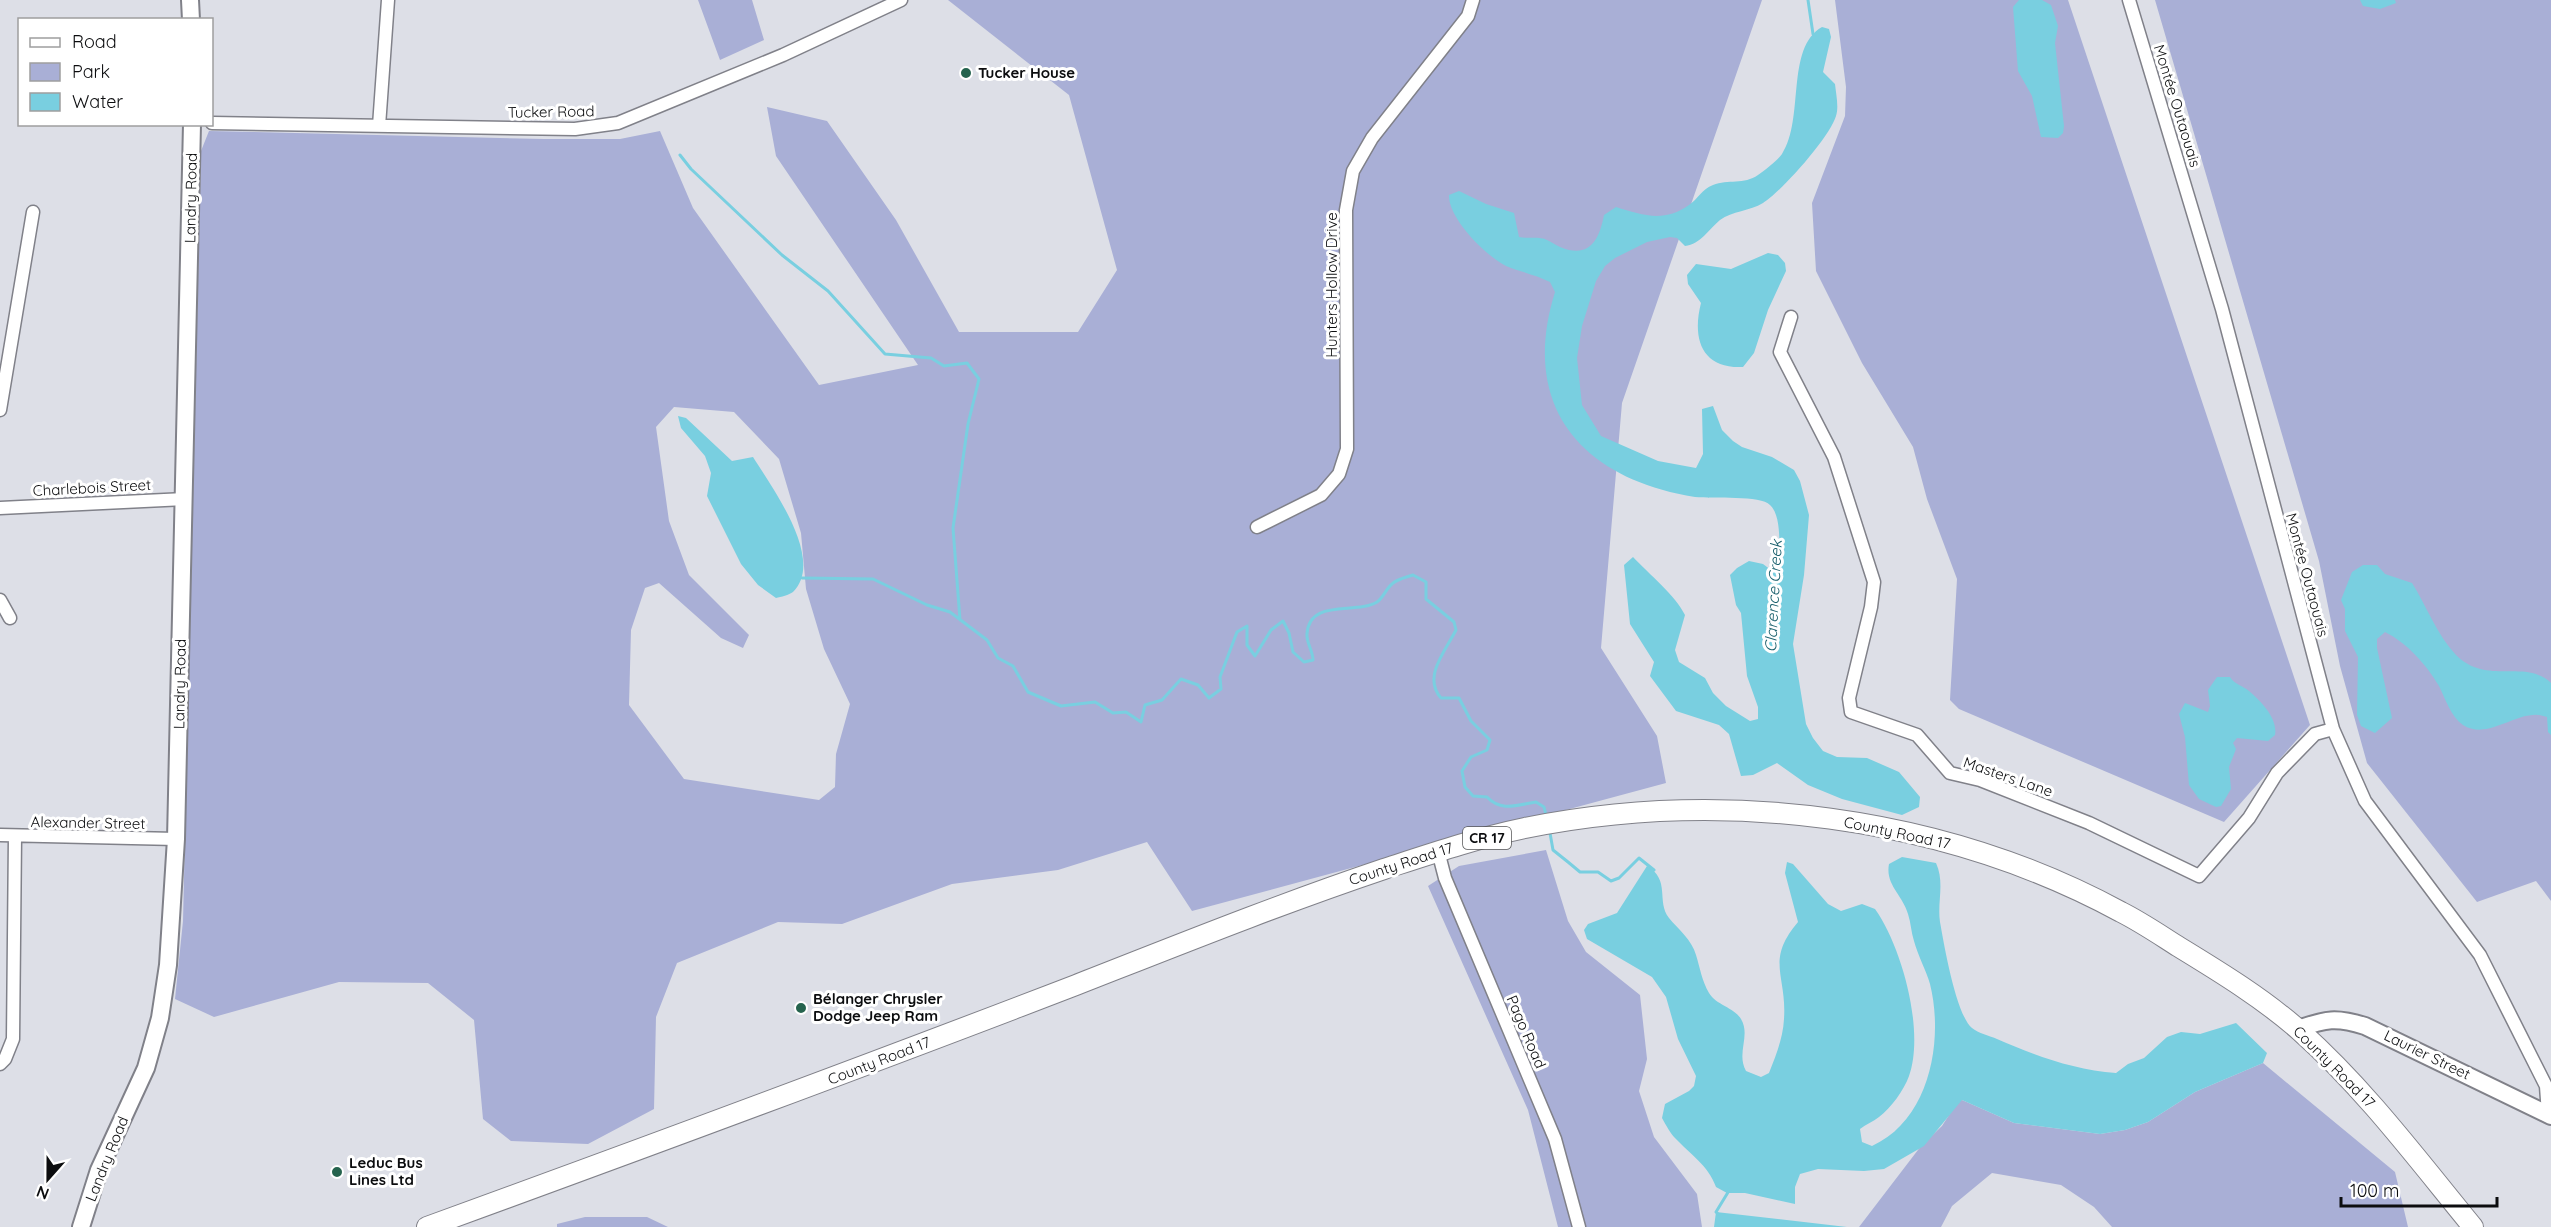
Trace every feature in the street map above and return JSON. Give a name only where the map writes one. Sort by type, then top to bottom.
[{"type":"main road","points":[[190,0],[191,18]]},
{"type":"main road","name":"Landry Road","points":[[81,1227],[99,1170],[146,1068],[160,1018],[168,965],[176,839],[192,126]]},
{"type":"main road","name":"County Road 17","points":[[427,1227],[781,1099],[1323,890],[1438,851],[1520,829],[1587,817],[1654,811],[1720,809],[1848,821],[1967,848],[2022,867],[2119,911],[2212,968],[2298,1029],[2383,1117],[2472,1227]]},
{"type":"main road","name":"Laurier Street","points":[[2298,1029],[2326,1019],[2344,1019],[2365,1026],[2550,1115]]},
{"type":"street","points":[[379,126],[388,0]]},
{"type":"street","name":"Tucker Road","points":[[213,123],[575,129],[618,123],[783,56],[901,0]]},
{"type":"street","name":"Hunters Hollow Drive","points":[[1257,527],[1321,495],[1339,474],[1347,449],[1346,210],[1353,171],[1372,138],[1468,16],[1473,0]]},
{"type":"street","name":"Montée Outaouais","points":[[2129,0],[2222,309],[2333,729],[2365,801],[2480,956],[2546,1086],[2550,1115]]},
{"type":"street","points":[[0,410],[33,212]]},
{"type":"street","name":"Masters Lane","points":[[1791,317],[1780,352],[1834,457],[1874,582],[1871,607],[1849,699],[1851,712],[1917,735],[1950,773],[1980,780],[2089,823],[2199,876],[2248,818],[2277,773],[2315,734],[2333,729]]},
{"type":"street","name":"Charlebois Street","points":[[0,507],[185,499]]},
{"type":"street","points":[[0,600],[10,618]]},
{"type":"street","name":"Alexander Street","points":[[0,835],[176,839]]},
{"type":"street","points":[[0,1064],[5,1059],[13,1039],[15,836]]},
{"type":"street","name":"Pago Road","points":[[1438,851],[1445,878],[1555,1139],[1579,1227]]},
{"type":"green space","points":[[698,0],[752,0],[764,40],[720,60]]},
{"type":"green space","points":[[948,0],[1762,0],[1622,403],[1601,648],[1657,736],[1666,783],[1192,911],[1147,842],[1058,870],[952,884],[842,924],[778,922],[677,963],[656,1017],[654,1109],[588,1144],[511,1141],[483,1119],[474,1020],[428,983],[339,982],[214,1017],[175,999],[183,921],[201,151],[209,131],[620,139],[660,131],[693,208],[819,385],[918,365],[776,156],[767,107],[827,121],[896,220],[959,332],[1078,332],[1117,270],[1069,95]],"holes":[[[674,407],[734,412],[779,459],[801,533],[806,589],[824,649],[850,704],[836,754],[835,787],[819,800],[684,779],[629,705],[631,630],[645,588],[659,583],[721,638],[743,648],[749,635],[689,575],[669,521],[656,427]]]},
{"type":"green space","points":[[1835,0],[2068,0],[2310,725],[2224,822],[1959,709],[1950,700],[1957,579],[1927,499],[1913,447],[1862,363],[1816,271],[1812,203],[1845,116],[1846,87]]},
{"type":"green space","points":[[2155,0],[2551,0],[2551,901],[2536,881],[2477,902],[2367,763],[2340,666],[2319,561]]},
{"type":"green space","points":[[1546,850],[1568,921],[1586,952],[1640,995],[1647,1059],[1639,1091],[1654,1137],[1697,1194],[1702,1227],[1558,1227],[1528,1110],[1428,886],[1459,866]]},
{"type":"green space","points":[[2263,1063],[2395,1172],[2408,1227],[2112,1227],[2094,1207],[2061,1185],[1992,1173],[1952,1206],[1941,1227],[1859,1227],[1921,1146],[1942,1126],[1958,1101],[1962,1100],[2014,1123],[2100,1134],[2125,1130],[2148,1122],[2195,1092]]},
{"type":"green space","points":[[585,1217],[647,1217],[668,1227],[557,1227],[557,1224]]},
{"type":"water","points":[[2019,0],[2042,0],[2051,5],[2058,26],[2055,43],[2064,126],[2063,133],[2058,138],[2041,137],[2032,96],[2018,71],[2013,7]]},
{"type":"water","points":[[2360,0],[2395,0],[2396,3],[2380,9],[2363,6]]},
{"type":"water","points":[[1822,27],[1829,29],[1831,37],[1823,72],[1835,84],[1837,100],[1836,116],[1825,137],[1771,197],[1758,206],[1720,220],[1696,243],[1685,246],[1677,238],[1670,237],[1647,242],[1615,258],[1605,266],[1596,281],[1582,326],[1577,358],[1582,405],[1601,436],[1658,461],[1696,468],[1703,454],[1702,409],[1713,406],[1722,430],[1733,441],[1742,447],[1772,457],[1794,470],[1800,481],[1809,515],[1804,575],[1793,644],[1806,724],[1823,751],[1837,757],[1867,758],[1899,772],[1920,797],[1919,807],[1902,815],[1842,799],[1808,785],[1777,763],[1753,775],[1741,776],[1729,734],[1719,725],[1676,711],[1650,676],[1654,662],[1630,624],[1624,565],[1633,557],[1669,593],[1685,615],[1675,650],[1679,662],[1705,678],[1713,693],[1726,706],[1750,721],[1758,719],[1758,707],[1747,676],[1741,613],[1736,605],[1730,575],[1749,561],[1763,564],[1771,570],[1779,562],[1779,532],[1774,510],[1765,502],[1757,500],[1695,497],[1655,488],[1620,474],[1592,455],[1569,431],[1554,403],[1546,370],[1546,333],[1555,292],[1550,282],[1506,266],[1489,254],[1461,225],[1450,204],[1449,195],[1459,191],[1486,204],[1514,213],[1519,237],[1544,239],[1560,247],[1578,251],[1585,249],[1596,240],[1604,215],[1616,207],[1653,216],[1680,211],[1713,185],[1753,178],[1780,157],[1789,139],[1793,122],[1803,51],[1811,37]]},
{"type":"water","points":[[1768,253],[1778,255],[1785,263],[1786,271],[1768,310],[1754,353],[1743,367],[1717,363],[1703,349],[1699,339],[1698,316],[1701,303],[1688,284],[1687,275],[1696,264],[1731,269]]},
{"type":"water","points":[[678,416],[686,418],[732,461],[753,457],[782,504],[800,543],[803,561],[801,578],[793,592],[776,598],[758,585],[741,564],[707,496],[711,473],[705,456],[681,428]]},
{"type":"water","points":[[2363,565],[2377,565],[2385,574],[2412,583],[2449,647],[2468,664],[2493,671],[2530,672],[2551,683],[2551,735],[2548,732],[2547,717],[2537,715],[2526,716],[2484,729],[2473,729],[2463,725],[2452,712],[2439,686],[2422,662],[2401,642],[2385,632],[2377,639],[2377,648],[2392,718],[2375,733],[2361,726],[2357,715],[2358,657],[2345,631],[2345,609],[2341,600],[2352,572]]},
{"type":"water","points":[[2217,677],[2230,677],[2254,695],[2272,717],[2275,735],[2268,741],[2237,738],[2233,743],[2236,749],[2229,767],[2231,789],[2221,806],[2216,807],[2199,799],[2189,785],[2185,737],[2179,714],[2185,703],[2208,712],[2210,706],[2208,690]]},
{"type":"water","points":[[1902,857],[1936,863],[1939,870],[1939,915],[1948,962],[1961,1009],[1966,1021],[1975,1030],[2055,1061],[2085,1069],[2116,1073],[2128,1064],[2144,1058],[2167,1037],[2181,1032],[2200,1034],[2236,1023],[2267,1053],[2263,1063],[2195,1092],[2148,1122],[2125,1130],[2100,1134],[2014,1123],[1962,1100],[1924,1146],[1884,1169],[1864,1171],[1818,1169],[1800,1174],[1795,1187],[1795,1204],[1745,1193],[1727,1193],[1716,1187],[1704,1166],[1673,1136],[1662,1118],[1665,1104],[1689,1091],[1694,1086],[1696,1076],[1678,1039],[1666,997],[1652,977],[1587,939],[1584,930],[1588,924],[1617,913],[1647,866],[1659,878],[1665,911],[1691,944],[1709,993],[1716,1001],[1738,1015],[1744,1025],[1742,1058],[1746,1071],[1761,1077],[1769,1073],[1781,1040],[1784,1004],[1780,958],[1782,947],[1798,922],[1785,873],[1787,862],[1793,864],[1828,904],[1841,911],[1862,904],[1875,909],[1885,925],[1902,967],[1912,1013],[1914,1036],[1913,1057],[1904,1087],[1884,1113],[1860,1129],[1862,1142],[1872,1146],[1892,1134],[1908,1118],[1920,1098],[1933,1053],[1934,1006],[1930,984],[1916,947],[1906,907],[1892,884],[1888,871],[1889,864]]},
{"type":"water","points":[[1716,1212],[1847,1227],[1714,1227]]},
{"type":"waterway","name":"Clarence Creek","points":[[1808,0],[1813,34]]},
{"type":"waterway","points":[[680,155],[691,169],[782,255],[828,291],[885,354],[931,358],[944,366],[967,363],[979,379],[968,424],[953,528],[960,620]]},
{"type":"waterway","points":[[802,578],[873,579],[927,605],[950,612],[987,640],[998,658],[1013,666],[1028,692],[1061,706],[1095,702],[1113,713],[1126,712],[1141,722],[1145,705],[1162,700],[1181,679],[1198,685],[1209,698],[1221,689],[1220,677],[1237,632],[1247,626],[1247,645],[1255,656],[1271,630],[1283,621],[1289,633],[1293,652],[1304,662],[1313,660],[1307,634],[1310,623],[1316,616],[1324,611],[1368,606],[1377,602],[1394,582],[1413,575],[1426,582],[1426,599],[1454,622],[1456,630],[1438,664],[1434,681],[1436,690],[1441,698],[1459,698],[1471,721],[1490,740],[1487,750],[1471,757],[1462,771],[1465,787],[1473,796],[1487,797],[1498,805],[1516,806],[1536,802],[1544,807],[1546,815]]},
{"type":"waterway","points":[[1550,833],[1553,850],[1580,872],[1598,872],[1611,881],[1619,878],[1639,858],[1654,870]]},
{"type":"waterway","name":"Clarence Creek","points":[[1718,1214],[1716,1212],[1730,1189]]},
{"type":"place","name":"Tucker House","points":[[966,73]]},
{"type":"place","name":"Bélanger Chrysler Dodge Jeep Ram","points":[[801,1008]]},
{"type":"place","name":"Leduc Bus Lines Ltd","points":[[337,1172]]}]
